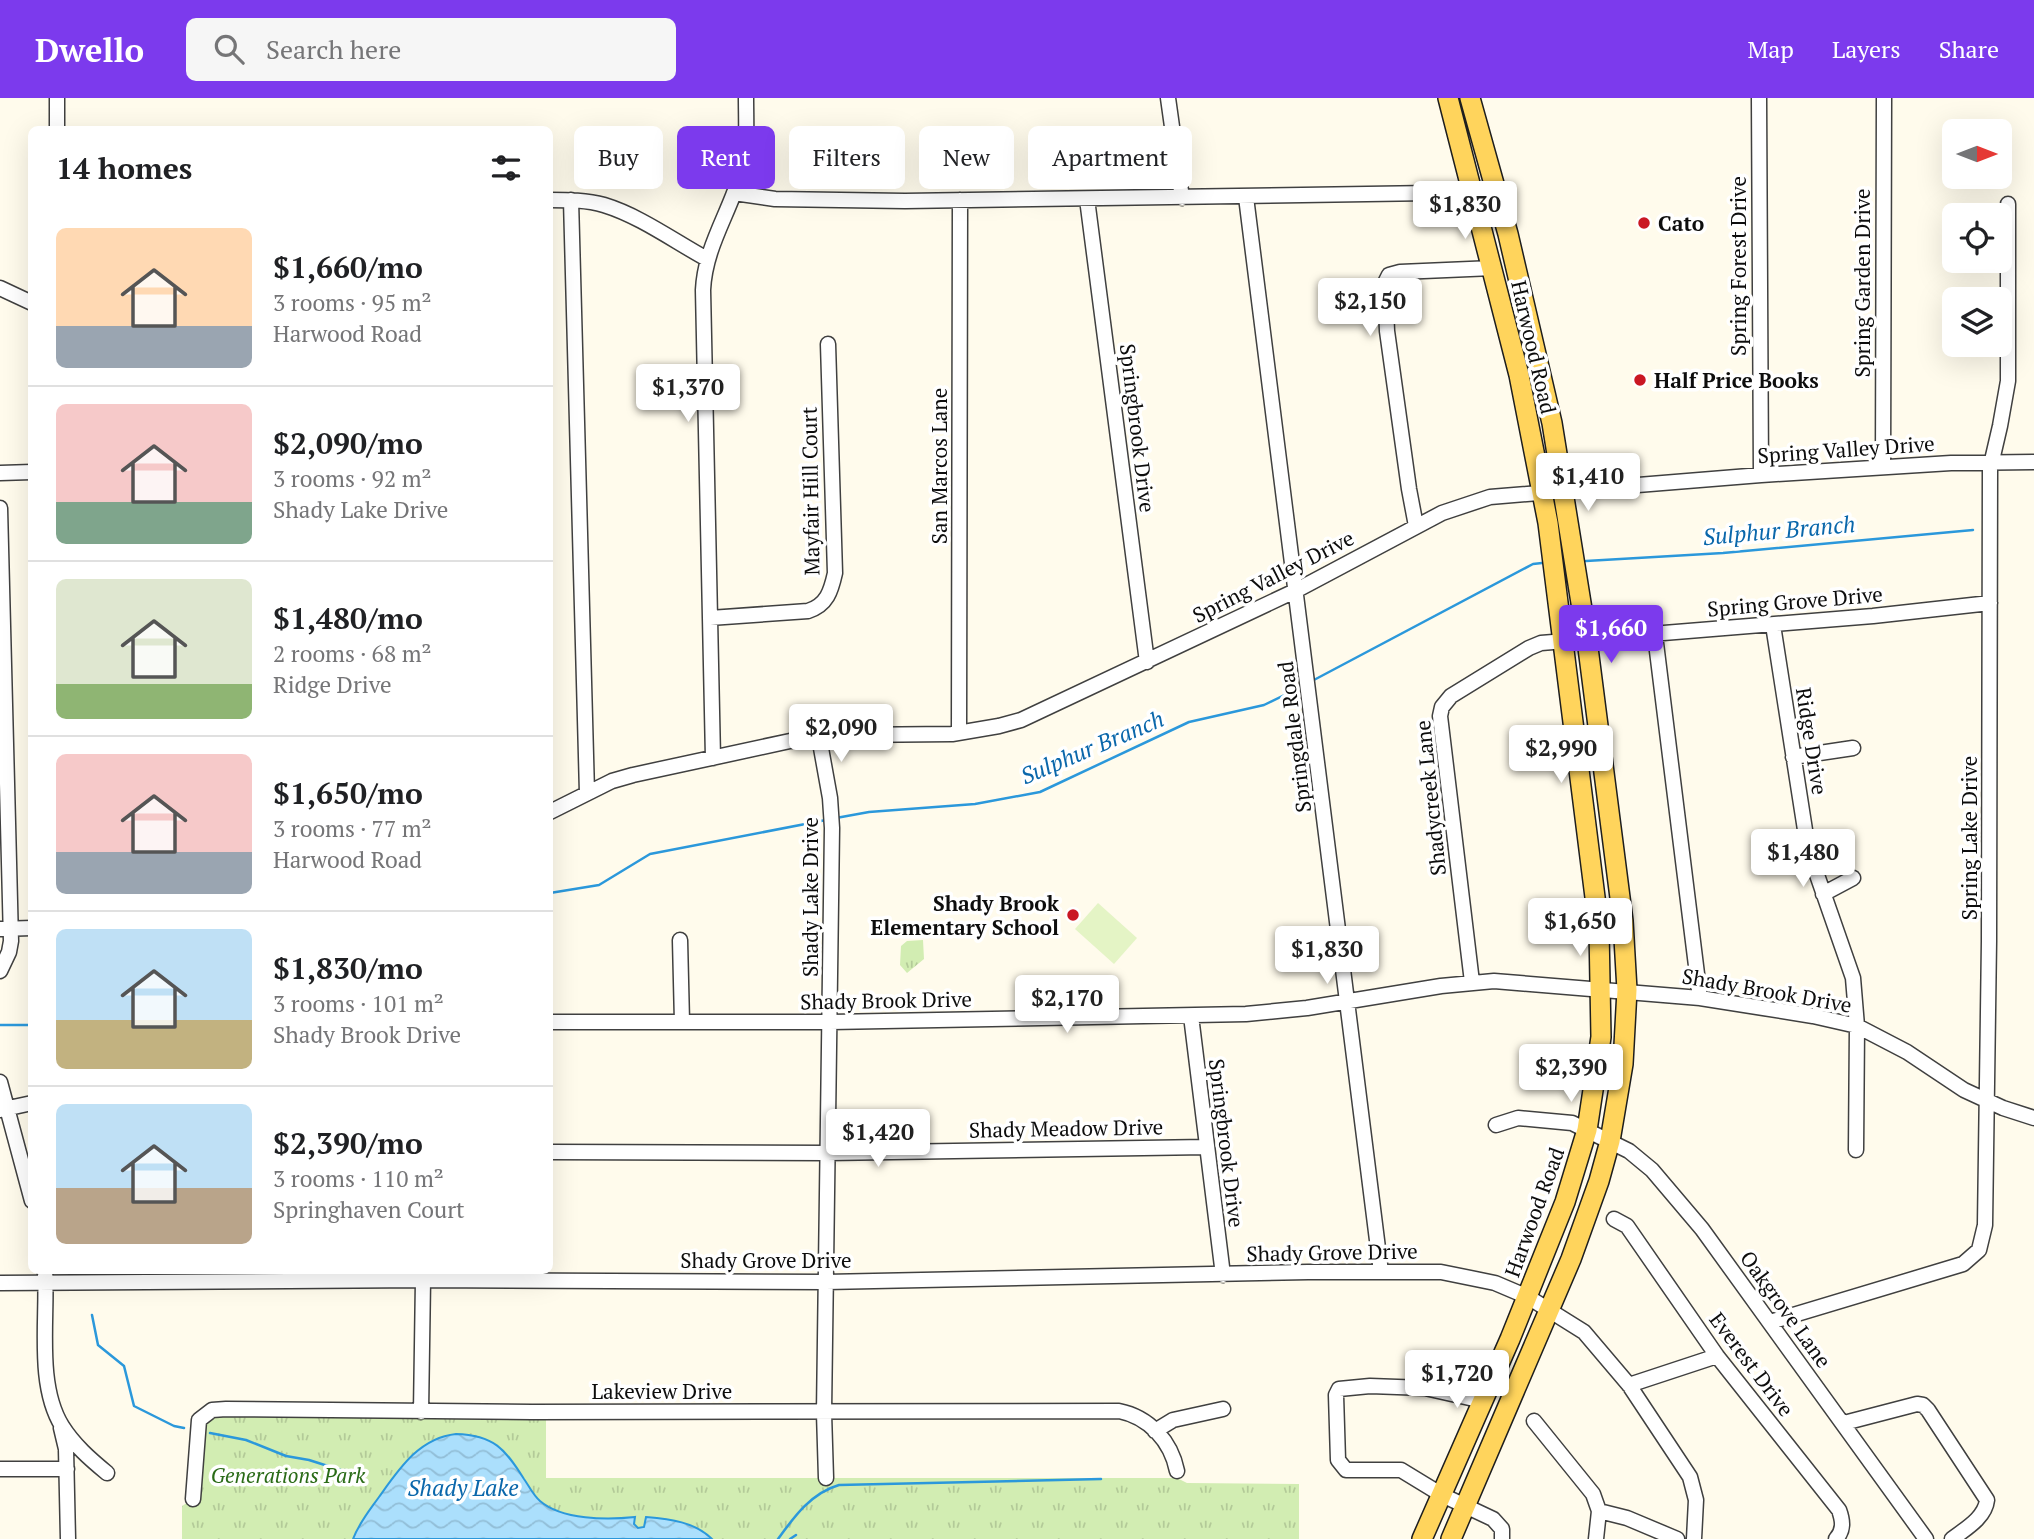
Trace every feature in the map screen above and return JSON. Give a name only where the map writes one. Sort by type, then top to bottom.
[{"type":"main road","name":"Harwood Road","points":[[1422,1539],[1528,1297],[1565,1202],[1587,1130],[1601,1037],[1602,988],[1600,929],[1548,523],[1519,374],[1448,98]]},
{"type":"main road","name":"Harwood Road","points":[[1451,1539],[1589,1209],[1610,1141],[1623,1064],[1627,990],[1623,921],[1587,640],[1552,423],[1496,192],[1470,98]]},
{"type":"street","points":[[57,98],[57,126]]},
{"type":"street","points":[[713,758],[703,290],[706,259],[734,193],[745,152],[746,98]]},
{"type":"street","points":[[1168,98],[1182,198]]},
{"type":"street","name":"Spring Forest Drive","points":[[1759,98],[1761,475]]},
{"type":"street","name":"Spring Garden Drive","points":[[1883,467],[1884,98]]},
{"type":"street","points":[[734,193],[775,199],[960,200],[1496,192]]},
{"type":"street","name":"Springdale Road","points":[[1247,197],[1381,1272]]},
{"type":"street","name":"Springbrook Drive","points":[[1087,199],[1147,663]]},
{"type":"street","points":[[553,200],[593,202],[621,212],[706,259]]},
{"type":"street","points":[[570,200],[587,793]]},
{"type":"street","name":"San Marcos Lane","points":[[959,732],[960,200]]},
{"type":"street","points":[[1416,526],[1387,331],[1385,283],[1389,275],[1400,272],[1493,268]]},
{"type":"street","name":"Spring Lake Drive","points":[[1770,1322],[1963,1264],[1979,1250],[1985,1225],[1991,462],[2008,382],[2008,273]]},
{"type":"street","points":[[0,288],[28,298]]},
{"type":"street","name":"Mayfair Hill Court","points":[[710,618],[808,611],[822,604],[831,592],[835,573],[828,344]]},
{"type":"street","name":"Spring Valley Drive","points":[[553,810],[612,781],[790,741],[819,737],[943,735],[1021,720],[1147,663],[1297,590],[1442,513],[1493,496],[1883,467],[2034,462]]},
{"type":"street","points":[[0,474],[28,472]]},
{"type":"street","points":[[0,508],[5,929],[9,952],[0,971]]},
{"type":"street","name":"Spring Grove Drive","points":[[1562,641],[1773,625],[1990,603]]},
{"type":"street","name":"Ridge Drive","points":[[1773,625],[1808,849],[1853,978],[1857,1026],[1856,1150]]},
{"type":"street","points":[[1655,635],[1700,998]]},
{"type":"street","name":"Shadycreek Lane","points":[[1472,982],[1440,716],[1442,707],[1451,696],[1529,648],[1541,643],[1562,641]]},
{"type":"street","name":"Shady Lake Drive","points":[[819,737],[830,798],[832,828],[824,1413],[826,1478]]},
{"type":"street","points":[[1793,757],[1853,748]]},
{"type":"street","points":[[1823,894],[1853,878]]},
{"type":"street","points":[[5,929],[28,928]]},
{"type":"street","points":[[680,940],[682,1022]]},
{"type":"street","name":"Shady Brook Drive","points":[[553,1022],[831,1022],[1191,1016],[1276,1012],[1472,982],[1602,988],[1700,998],[1813,1016],[1857,1026],[1885,1039],[1964,1090],[2034,1118]]},
{"type":"street","name":"Springbrook Drive","points":[[1191,1016],[1223,1275]]},
{"type":"street","points":[[0,1082],[4,1110],[28,1187]]},
{"type":"street","points":[[4,1110],[28,1104]]},
{"type":"street","name":"Oakgrove Lane","points":[[1496,1125],[1518,1118],[1572,1123],[1629,1152],[1665,1183],[1702,1229],[1926,1539]]},
{"type":"street","name":"Shady Meadow Drive","points":[[553,1152],[827,1153],[1206,1147]]},
{"type":"street","name":"Everest Drive","points":[[1614,1219],[1627,1226],[1717,1356],[1839,1510],[1842,1525],[1836,1539]]},
{"type":"street","name":"Shady Grove Drive","points":[[0,1283],[46,1276],[826,1282],[1441,1272],[1495,1283],[1528,1297],[1584,1332],[1629,1385],[1690,1477],[1696,1500],[1694,1539]]},
{"type":"street","points":[[46,1276],[45,1355],[49,1389],[60,1423],[66,1469],[68,1539]]},
{"type":"street","points":[[421,1412],[424,1280]]},
{"type":"street","points":[[1629,1385],[1717,1356]]},
{"type":"street","points":[[1483,1401],[1425,1388],[1370,1386],[1339,1389],[1336,1395],[1338,1460],[1346,1470],[1401,1470],[1442,1495],[1498,1523],[1502,1529],[1502,1539]]},
{"type":"street","points":[[1844,1423],[1917,1404],[1928,1410],[1987,1500],[1986,1509],[1981,1515],[1952,1539]]},
{"type":"street","points":[[1155,1431],[1173,1420],[1223,1409]]},
{"type":"street","name":"Lakeview Drive","points":[[193,1499],[197,1427],[199,1420],[212,1410],[824,1413],[1119,1411],[1138,1417],[1155,1431],[1172,1452],[1177,1471]]},
{"type":"street","points":[[1535,1421],[1593,1494],[1599,1511],[1596,1539]]},
{"type":"street","points":[[60,1423],[74,1442],[107,1473]]},
{"type":"street","points":[[0,1469],[66,1469]]},
{"type":"street","points":[[1599,1511],[1626,1518],[1676,1539]]},
{"type":"green space","points":[[1098,903],[1137,938],[1114,964],[1075,929]]},
{"type":"green space","points":[[923,940],[924,959],[907,973],[900,965],[901,946],[907,941]]},
{"type":"green space","name":"Generations Park","points":[[546,1412],[546,1478],[1177,1478],[1187,1483],[1299,1484],[1299,1539],[182,1539],[182,1506],[193,1499],[204,1415]]},
{"type":"water","name":"Shady Lake","points":[[456,1434],[480,1437],[497,1446],[511,1459],[538,1499],[560,1512],[598,1518],[635,1517],[634,1524],[638,1528],[644,1527],[646,1517],[673,1520],[690,1525],[712,1539],[353,1539],[368,1512],[411,1456],[431,1442]]},
{"type":"waterway","name":"Sulphur Branch","points":[[1586,561],[1723,553],[1973,530]]},
{"type":"waterway","name":"Sulphur Branch","points":[[1312,681],[1533,564],[1542,563]]},
{"type":"waterway","name":"Sulphur Branch","points":[[836,818],[869,812],[975,804],[1040,792],[1189,722],[1264,705],[1303,686]]},
{"type":"waterway","name":"Sulphur Branch","points":[[553,893],[599,885],[650,854],[826,820]]},
{"type":"waterway","name":"Sulphur Branch","points":[[0,1025],[28,1025]]},
{"type":"waterway","points":[[92,1315],[98,1345],[124,1366],[134,1406],[174,1426],[184,1428]]},
{"type":"waterway","points":[[210,1433],[246,1440],[286,1456],[309,1460],[353,1474]]},
{"type":"waterway","points":[[778,1539],[797,1514],[812,1500],[839,1485],[1101,1479]]},
{"type":"waterway","points":[[790,1539],[796,1535]]},
{"type":"place","name":"Cato","points":[[1644,223]]},
{"type":"place","name":"Half Price Books","points":[[1640,380]]},
{"type":"place","name":"Shady Brook Elementary School","points":[[1073,915]]}]
